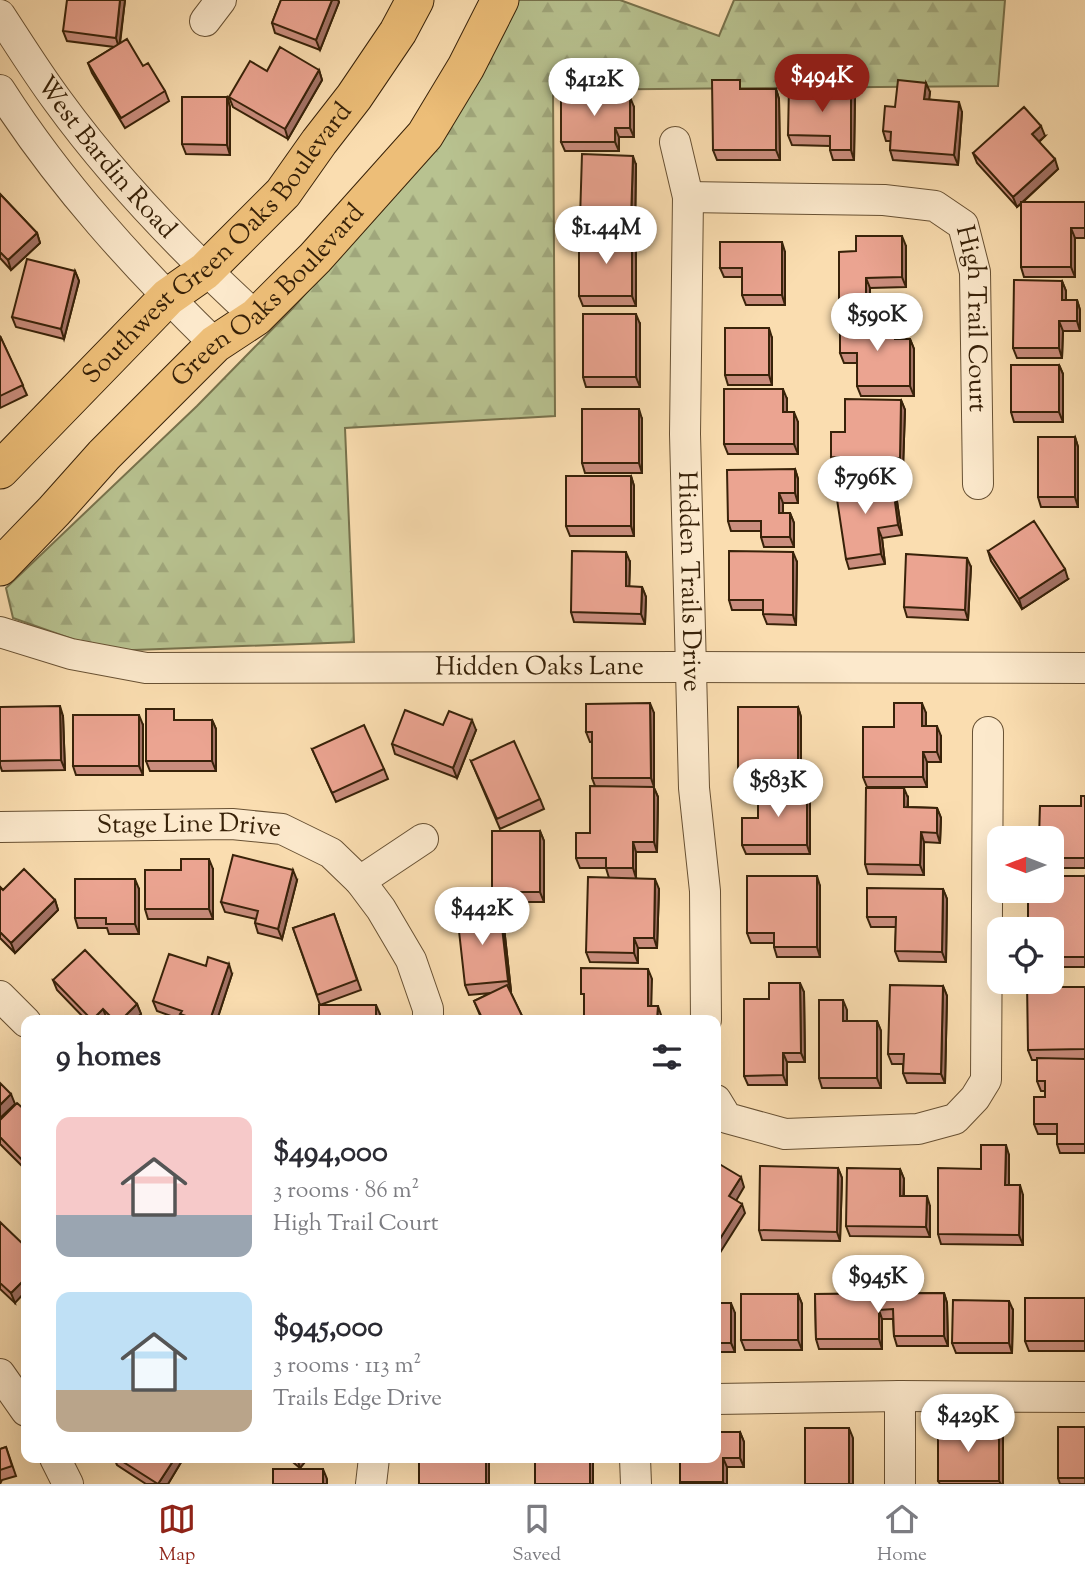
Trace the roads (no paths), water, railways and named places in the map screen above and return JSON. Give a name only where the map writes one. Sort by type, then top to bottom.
[{"type":"main road","name":"Southwest Green Oaks Boulevard","points":[[0,470],[168,297],[205,271],[283,193],[354,97],[398,32],[415,0]]},
{"type":"main road","name":"Green Oaks Boulevard","points":[[0,567],[104,455],[215,344],[256,317],[315,258],[425,135],[466,67],[500,0]]},
{"type":"street","name":"West Bardin Road","points":[[0,15],[57,100],[140,202],[205,271],[256,317]]},
{"type":"street","name":"West Bardin Road","points":[[0,90],[76,195],[168,297],[215,344]]},
{"type":"street","name":"Hidden Trails Drive","points":[[675,142],[688,197],[685,434],[694,788],[705,891],[706,1015]]},
{"type":"street","name":"High Trail Court","points":[[688,197],[884,200],[935,206],[963,225],[975,272],[978,484]]},
{"type":"street","name":"Hidden Oaks Lane","points":[[0,632],[71,654],[146,668],[1085,668]]},
{"type":"street","points":[[721,1108],[727,1118],[785,1134],[919,1129],[955,1119],[975,1098],[986,1080],[988,732]]},
{"type":"street","name":"Stage Line Drive","points":[[0,827],[232,824],[282,829],[331,853],[360,881],[381,909],[411,960],[428,1015]]},
{"type":"street","points":[[360,881],[424,839]]},
{"type":"street","points":[[0,996],[21,1017]]},
{"type":"street","points":[[0,1374],[21,1404]]},
{"type":"street","points":[[900,1396],[900,1484]]},
{"type":"street","points":[[721,1399],[1085,1397]]},
{"type":"street","points":[[58,1463],[68,1484]]},
{"type":"street","points":[[372,1484],[374,1463]]},
{"type":"street","points":[[635,1463],[636,1484]]}]
